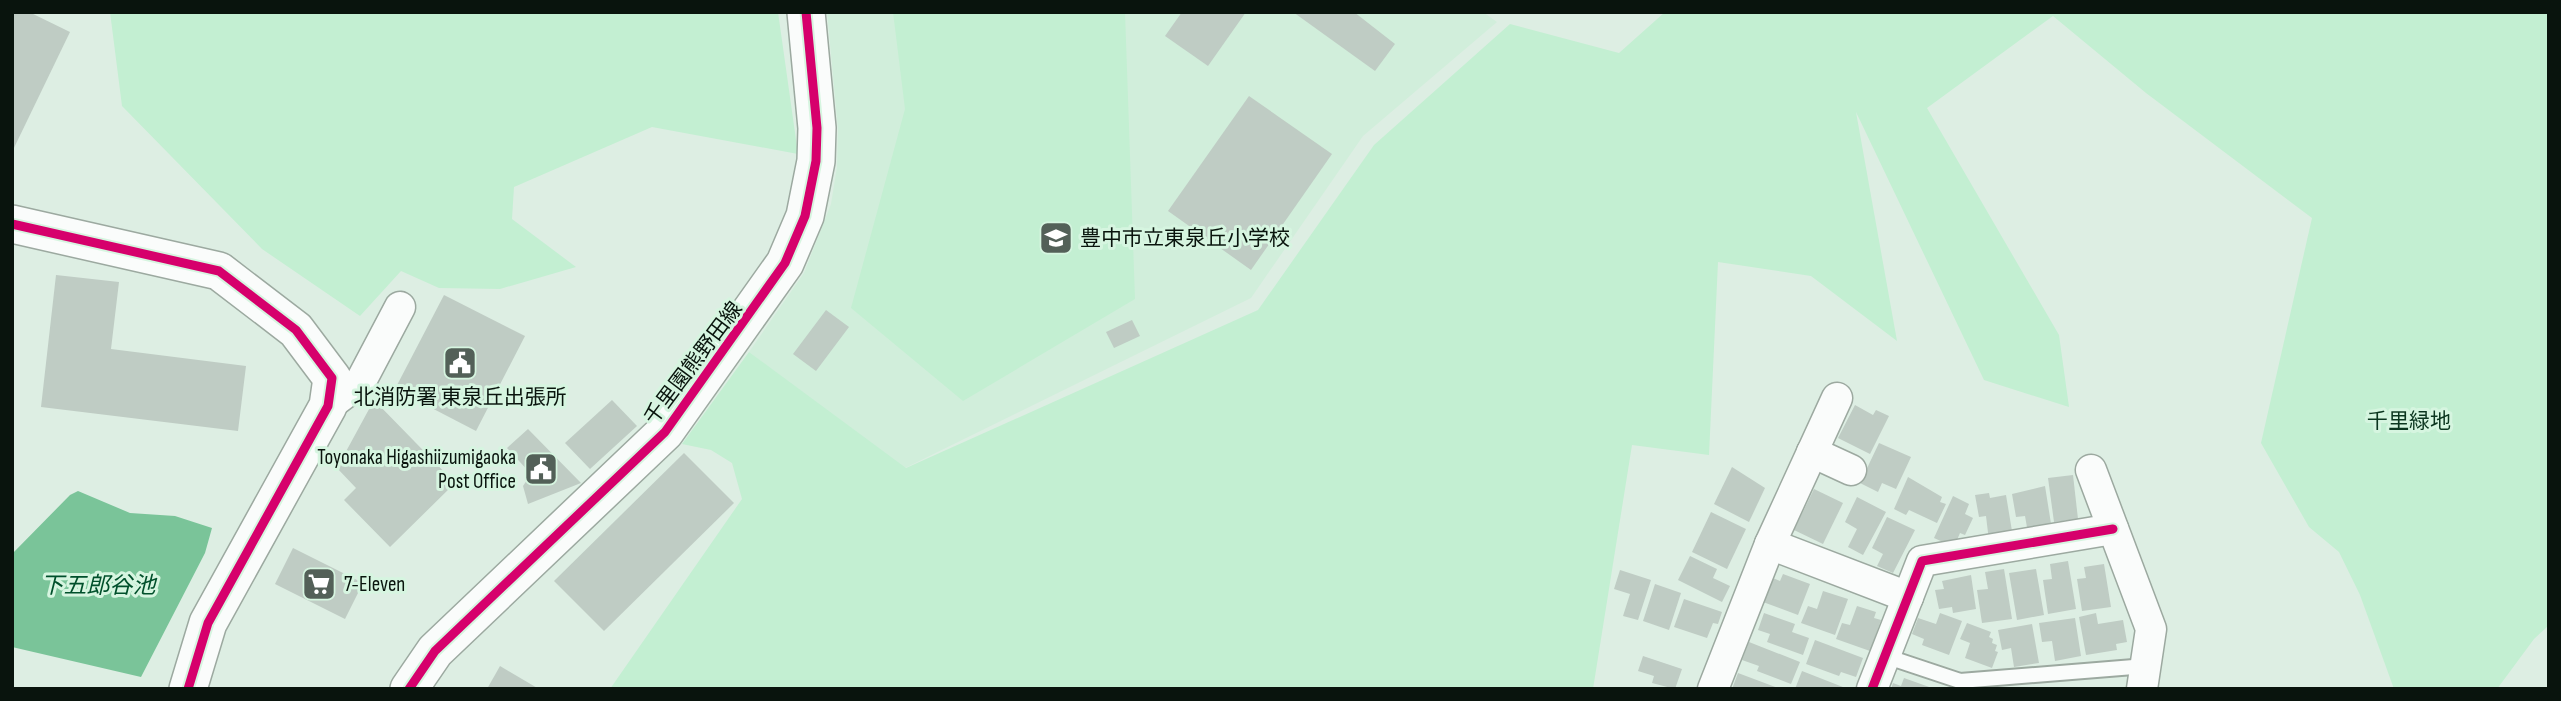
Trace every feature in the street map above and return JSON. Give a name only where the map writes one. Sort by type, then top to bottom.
[{"type":"street","name":"千里園熊野田線","points":[[410,689],[435,651],[665,432],[785,263],[805,216],[816,161],[817,128],[806,12]]},
{"type":"street","points":[[12,224],[219,271],[296,330],[332,378],[328,406],[208,623],[188,689]]},
{"type":"street","points":[[328,406],[361,381],[400,307]]},
{"type":"street","points":[[1713,689],[1770,544],[1837,397]]},
{"type":"street","points":[[1812,452],[1851,470]]},
{"type":"street","points":[[2091,470],[2151,629],[2144,677]]},
{"type":"street","points":[[1872,689],[1922,561],[2113,529]]},
{"type":"street","points":[[1770,544],[1908,597]]},
{"type":"lane","points":[[1885,656],[1960,681],[2144,677]]},
{"type":"shaded area","name":"豊中市立東泉丘小学校","points":[[827,12],[1483,12],[1497,22],[1363,136],[1251,298],[905,468],[749,352],[804,273],[831,204],[837,167],[838,129]]},
{"type":"green space","points":[[110,12],[778,12],[798,154],[652,127],[514,187],[512,219],[576,267],[500,289],[439,288],[401,271],[360,316],[262,249],[122,106]]},
{"type":"green space","points":[[893,12],[1125,12],[1135,299],[963,401],[851,308],[905,109]]},
{"type":"green space","name":"千里緑地","points":[[1665,12],[2549,12],[2549,625],[2534,639],[2497,689],[2394,689],[2360,595],[2339,552],[2309,527],[2261,443],[2312,218],[2146,93],[2053,16],[1927,108],[2059,335],[2069,407],[1984,380],[1856,112],[1897,341],[1811,276],[1718,262],[1709,455],[1632,445],[1593,689],[610,689],[742,499],[732,463],[711,450],[682,444],[749,352],[906,468],[1258,310],[1374,145],[1510,24],[1619,53]]},
{"type":"water","name":"下五郎谷池","points":[[78,491],[130,513],[175,516],[212,528],[205,553],[141,677],[12,647],[12,554],[70,495]]},
{"type":"building","points":[[12,12],[29,12],[70,32],[12,152]]},
{"type":"building","points":[[1182,12],[1246,12],[1208,66],[1165,36]]},
{"type":"building","points":[[1293,12],[1354,12],[1395,44],[1375,71]]},
{"type":"building","points":[[1249,96],[1332,154],[1251,270],[1168,211]]},
{"type":"building","points":[[56,275],[119,282],[111,349],[246,366],[238,431],[41,407]]},
{"type":"building","name":"北消防署 東泉丘出張所","points":[[444,295],[525,336],[476,431],[395,389]]},
{"type":"building","points":[[826,310],[849,327],[816,371],[793,354]]},
{"type":"building","points":[[1132,320],[1140,336],[1114,348],[1106,332]]},
{"type":"building","points":[[374,400],[455,483],[390,547],[344,500],[356,488],[337,468]]},
{"type":"building","points":[[612,400],[637,426],[590,469],[565,443]]},
{"type":"building","points":[[1855,405],[1873,415],[1876,410],[1889,416],[1870,454],[1838,438]]},
{"type":"building","points":[[528,429],[581,483],[528,504],[523,486],[531,474],[507,448]]},
{"type":"building","points":[[1879,443],[1911,457],[1896,489],[1882,483],[1878,492],[1860,483]]},
{"type":"building","points":[[684,453],[734,503],[604,631],[554,581]]},
{"type":"building","points":[[1732,467],[1765,488],[1749,522],[1714,504]]},
{"type":"building","points":[[2073,475],[2078,519],[2054,522],[2048,478]]},
{"type":"building","points":[[1908,477],[1942,497],[1940,502],[1946,504],[1937,523],[1909,510],[1906,515],[1894,509]]},
{"type":"building","points":[[2045,486],[2052,530],[2028,533],[2025,516],[2016,517],[2012,494]]},
{"type":"building","points":[[1814,489],[1843,503],[1823,544],[1794,530]]},
{"type":"building","points":[[1989,493],[1990,498],[2006,495],[2013,537],[1989,541],[1986,516],[1979,517],[1975,495]]},
{"type":"building","points":[[1953,496],[1969,504],[1965,514],[1973,518],[1965,535],[1960,533],[1954,547],[1934,538]]},
{"type":"building","points":[[1857,497],[1886,512],[1863,555],[1848,547],[1857,529],[1845,522]]},
{"type":"building","points":[[1711,512],[1746,529],[1727,569],[1692,552]]},
{"type":"building","points":[[1887,517],[1915,530],[1893,573],[1877,566],[1883,554],[1872,548]]},
{"type":"building","name":"7-Eleven","points":[[293,548],[363,583],[345,619],[275,584]]},
{"type":"building","points":[[1690,556],[1717,569],[1713,578],[1730,586],[1722,602],[1678,580]]},
{"type":"building","points":[[2068,561],[2076,609],[2048,614],[2043,580],[2052,579],[2050,564]]},
{"type":"building","points":[[2104,564],[2111,607],[2082,611],[2077,579],[2086,578],[2084,567]]},
{"type":"building","points":[[2004,569],[2012,619],[1982,623],[1977,590],[1988,589],[1985,572]]},
{"type":"building","points":[[2036,569],[2044,615],[2017,620],[2009,573]]},
{"type":"building","points":[[1620,570],[1651,580],[1638,620],[1623,616],[1630,594],[1614,589]]},
{"type":"building","points":[[1783,574],[1810,584],[1798,615],[1763,602],[1773,578],[1780,581]]},
{"type":"building","points":[[1971,575],[1976,609],[1953,613],[1952,607],[1939,609],[1935,590],[1944,589],[1942,581]]},
{"type":"building","points":[[1655,584],[1681,593],[1669,630],[1643,621]]},
{"type":"building","points":[[1823,591],[1848,599],[1835,635],[1801,623],[1808,606],[1817,609]]},
{"type":"building","points":[[1684,599],[1722,612],[1718,624],[1713,623],[1707,638],[1674,627]]},
{"type":"building","points":[[1857,606],[1876,612],[1874,618],[1881,620],[1870,651],[1836,639],[1842,623],[1850,625]]},
{"type":"building","points":[[1764,613],[1795,624],[1792,632],[1809,638],[1803,655],[1767,642],[1770,634],[1758,630]]},
{"type":"building","points":[[1940,613],[1962,621],[1949,655],[1922,645],[1924,639],[1912,634],[1918,618],[1936,624]]},
{"type":"building","points":[[2096,613],[2098,624],[2123,620],[2127,642],[2116,644],[2117,650],[2086,655],[2079,617]]},
{"type":"building","points":[[2075,618],[2081,656],[2055,661],[2052,641],[2042,642],[2039,623]]},
{"type":"building","points":[[1967,623],[1991,632],[1989,637],[1993,639],[1992,643],[1997,645],[1995,651],[1998,652],[1992,668],[1965,658],[1970,643],[1960,639]]},
{"type":"building","points":[[2032,624],[2039,663],[2014,667],[2011,648],[2002,650],[1998,630]]},
{"type":"building","points":[[1815,640],[1863,658],[1856,677],[1841,672],[1839,676],[1806,664]]},
{"type":"building","points":[[1749,642],[1800,662],[1791,684],[1757,671],[1759,666],[1742,660]]},
{"type":"building","points":[[1643,656],[1682,669],[1675,689],[1652,683],[1654,676],[1638,671]]},
{"type":"building","points":[[500,666],[539,689],[487,689]]},
{"type":"building","points":[[1802,671],[1848,689],[1795,689]]},
{"type":"building","points":[[1738,673],[1778,688],[1778,689],[1732,689]]},
{"type":"building","points":[[1904,678],[1932,689],[1891,689],[1893,683],[1901,686]]},
{"type":"cycle path","points":[[409,689],[435,651],[665,432],[785,263],[805,216],[816,161],[817,128],[806,12]]},
{"type":"cycle path","points":[[12,224],[219,271],[296,330],[332,378],[328,406],[208,623],[188,689]]},
{"type":"cycle path","points":[[1872,689],[1922,561],[2113,529]]},
{"type":"place","name":"豊中市立東泉丘小学校","points":[[1056,238]]},
{"type":"place","name":"北消防署 東泉丘出張所","points":[[460,363]]},
{"type":"place","name":"Toyonaka Higashiizumigaoka Post Office","points":[[541,469]]},
{"type":"place","name":"7-Eleven","points":[[319,584]]}]
